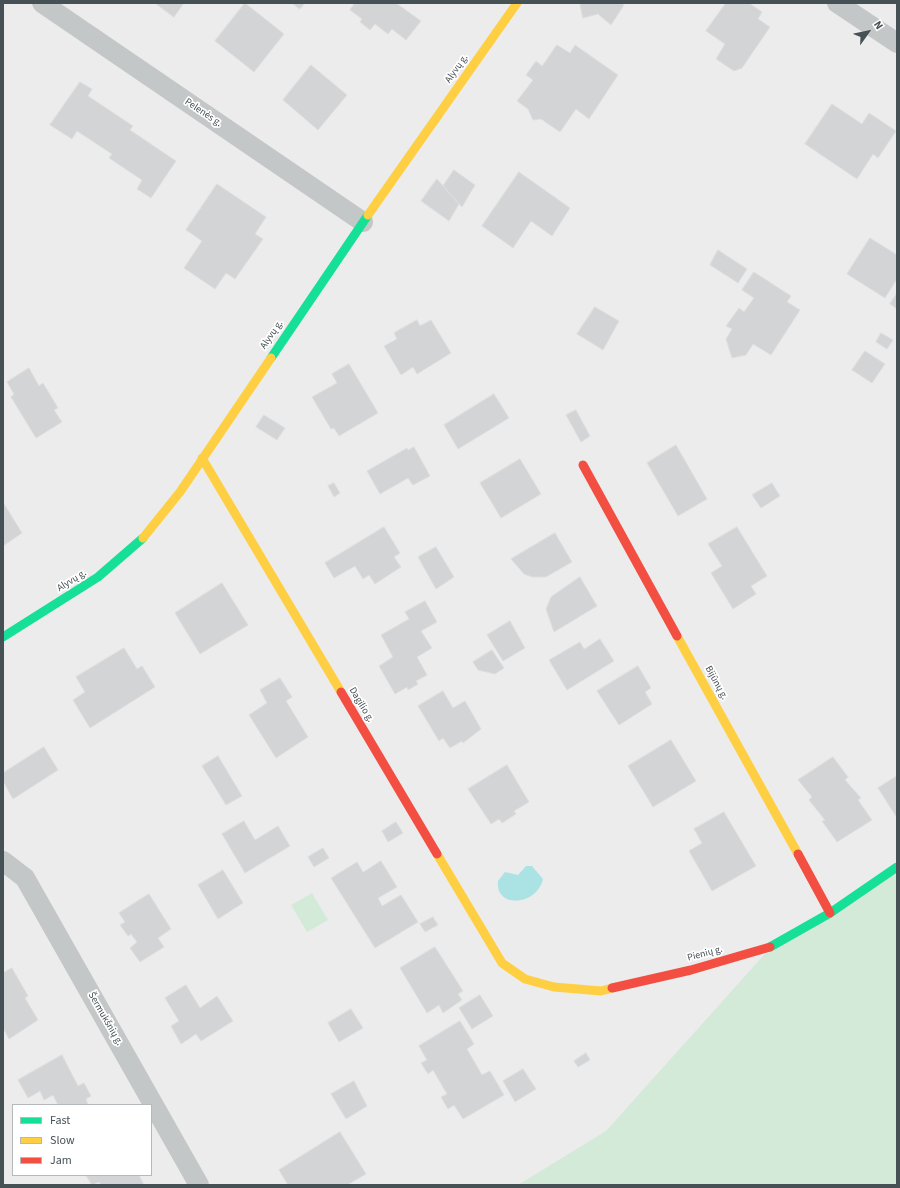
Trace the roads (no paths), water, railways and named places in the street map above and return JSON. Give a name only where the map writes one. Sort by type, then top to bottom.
[{"type":"street","name":"Pelenės g.","points":[[42,3],[363,222]]},
{"type":"street","name":"Alyvų g.","points":[[3,637],[98,577],[144,537],[180,492],[363,222],[516,3]]},
{"type":"street","points":[[837,3],[897,43]]},
{"type":"street","name":"Dagilio g.","points":[[202,458],[502,963]]},
{"type":"street","name":"Bijūnų g.","points":[[583,464],[830,912]]},
{"type":"street","name":"Šermukšnių g.","points":[[3,861],[25,878],[199,1185]]},
{"type":"street","name":"Pienių g.","points":[[502,963],[525,979],[554,987],[601,991],[691,970],[771,947],[830,912],[897,867]]},
{"type":"water","points":[[526,866],[532,866],[543,879],[539,888],[533,895],[525,899],[517,901],[509,900],[503,896],[499,890],[498,881],[505,872],[518,875]]}]
